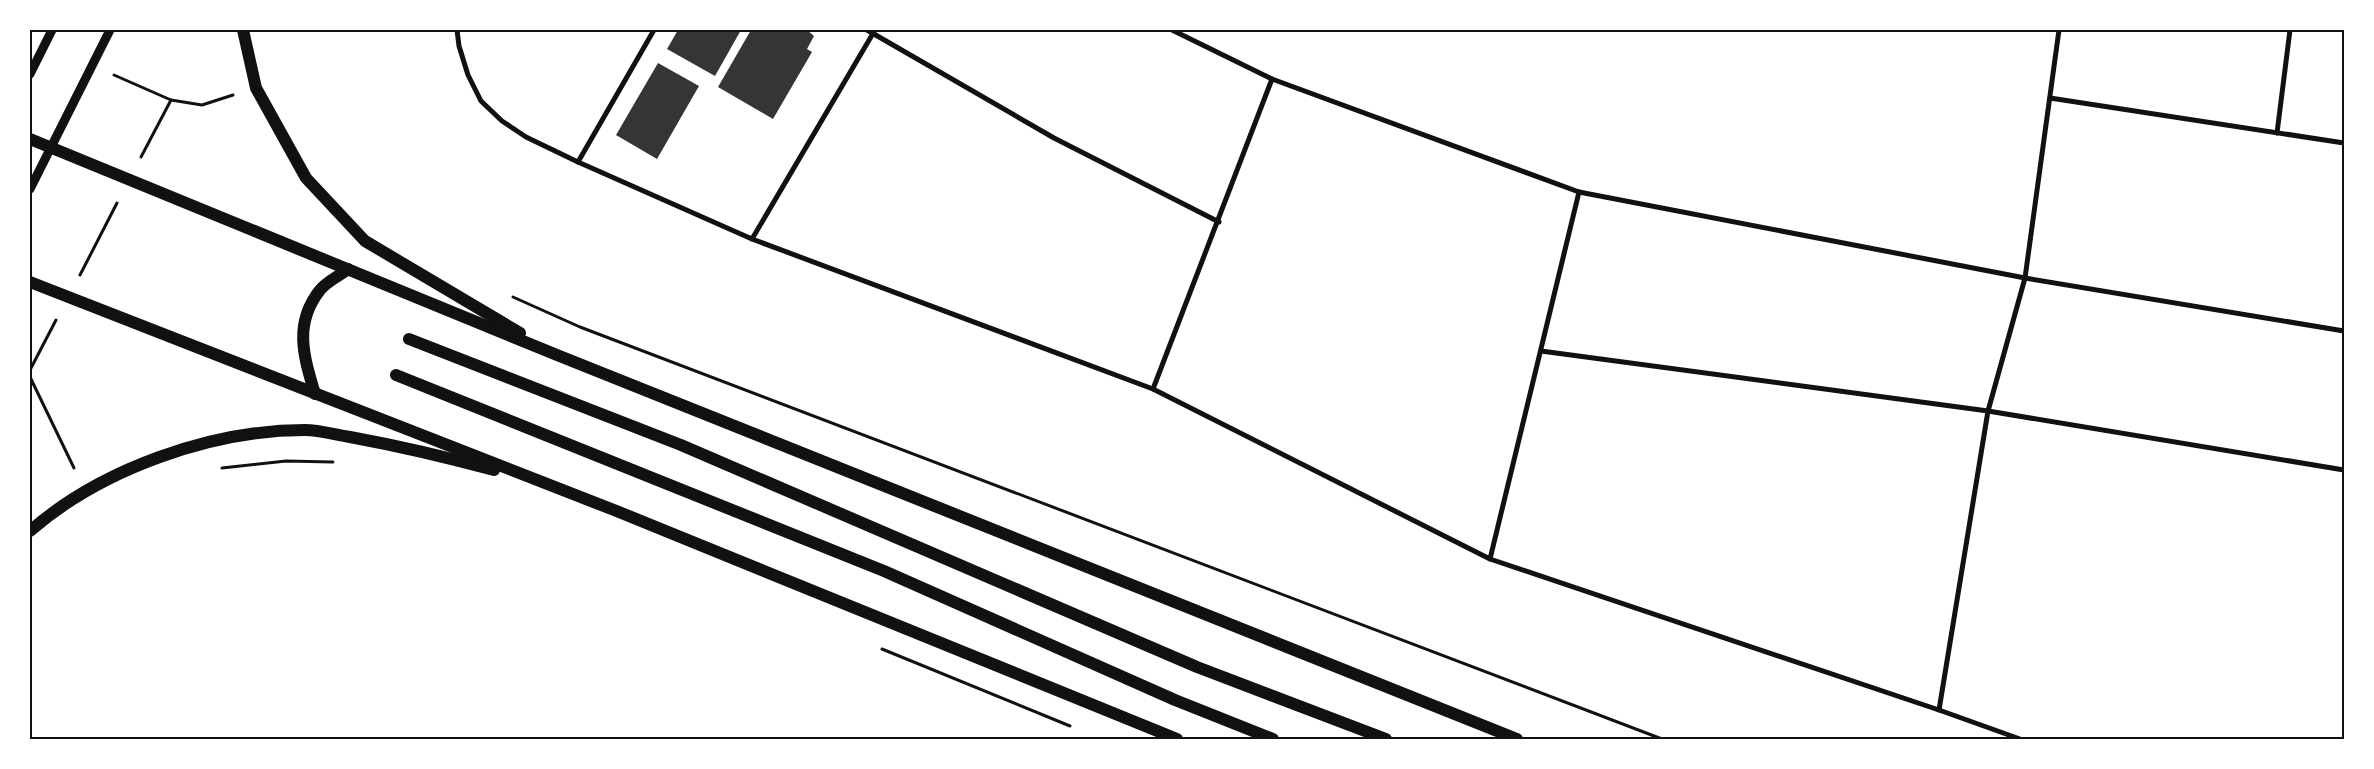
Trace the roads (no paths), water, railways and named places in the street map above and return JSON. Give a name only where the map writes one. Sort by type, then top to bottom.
[{"type":"main road","points":[[243,30],[256,88],[306,178],[366,241],[557,354]]},
{"type":"main road","points":[[30,139],[557,354],[1517,739]]},
{"type":"main road","points":[[315,394],[303,353],[304,319],[320,289],[348,269]]},
{"type":"main road","points":[[30,282],[562,489],[1177,739]]},
{"type":"main road","points":[[409,339],[681,445],[1198,667],[1386,739]]},
{"type":"main road","points":[[396,375],[884,571],[1175,700],[1273,739]]},
{"type":"main road","points":[[30,531],[45,518],[86,493],[174,451],[232,436],[307,430],[412,448],[562,489]]},
{"type":"street","points":[[30,74],[52,30]]},
{"type":"street","points":[[30,189],[110,30]]},
{"type":"street","points":[[457,30],[459,46],[468,75],[481,101],[502,121],[526,138],[578,162],[752,239],[1153,389],[1490,559],[2020,739]]},
{"type":"street","points":[[578,162],[654,30]]},
{"type":"street","points":[[867,30],[874,32],[1054,138],[1218,222]]},
{"type":"street","points":[[1172,30],[1272,79],[1579,192],[2025,278],[2344,331]]},
{"type":"street","points":[[1939,710],[1988,412],[2025,278],[2059,30]]},
{"type":"street","points":[[2277,133],[2290,30]]},
{"type":"street","points":[[752,239],[874,32]]},
{"type":"street","points":[[1153,389],[1272,79]]},
{"type":"street","points":[[2050,98],[2344,144]]},
{"type":"street","points":[[1490,559],[1579,192]]},
{"type":"street","points":[[1541,351],[1988,412],[2344,470]]}]
